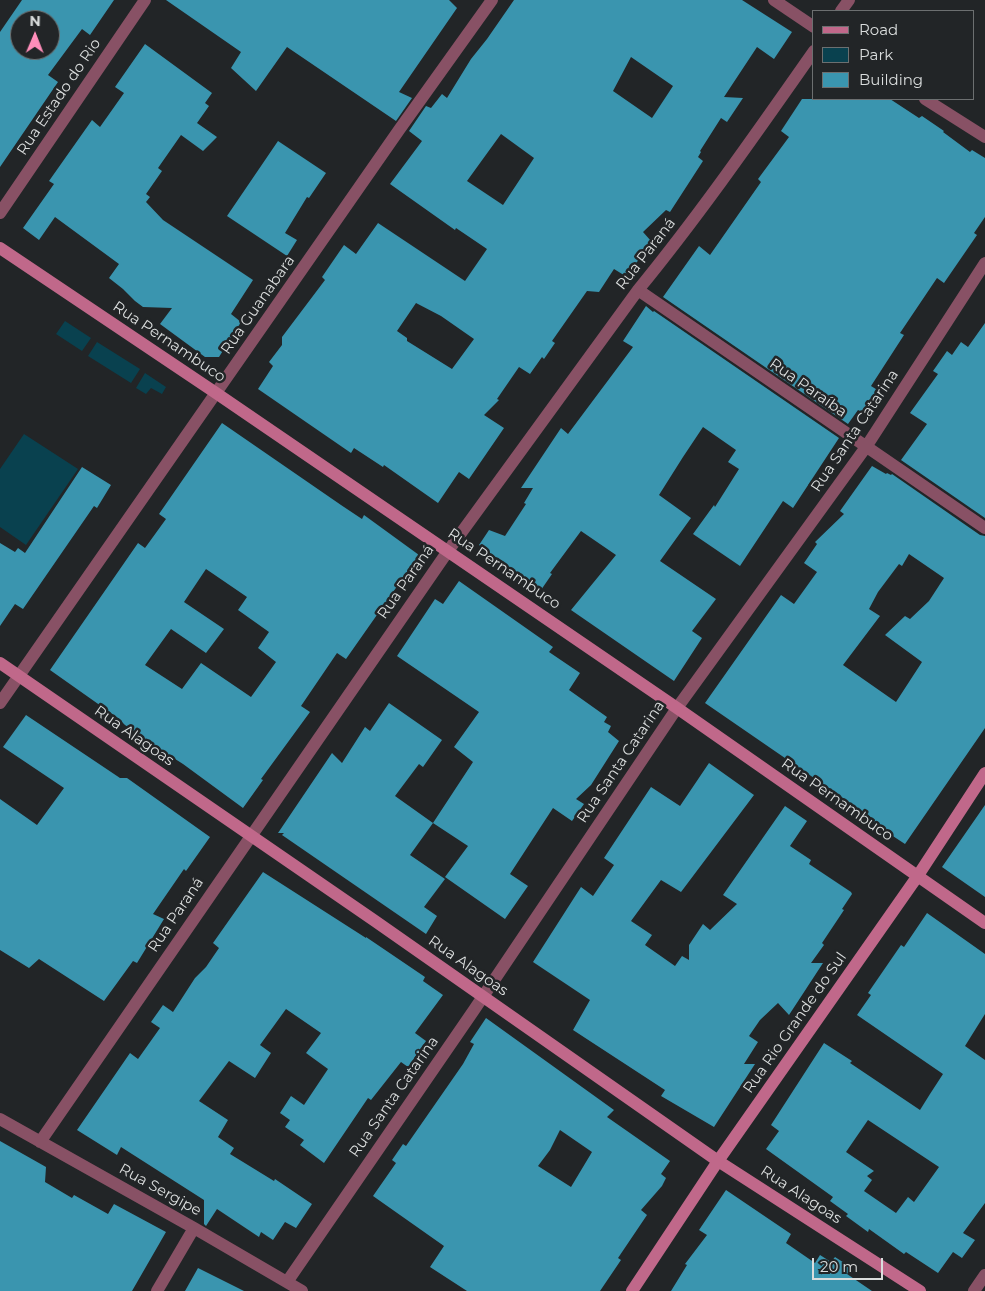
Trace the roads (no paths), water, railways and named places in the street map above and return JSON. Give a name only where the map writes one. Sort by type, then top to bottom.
[{"type":"street","name":"Rua Estado do Rio","points":[[0,213],[145,0]]},
{"type":"street","name":"Rua Guanabara","points":[[0,704],[492,0]]},
{"type":"street","points":[[774,0],[812,26]]},
{"type":"street","name":"Rua Paraná","points":[[40,1142],[448,551],[638,290],[694,220],[812,54]]},
{"type":"street","points":[[927,100],[985,137]]},
{"type":"street","name":"Rua Pernambuco","points":[[0,248],[448,551],[985,923]]},
{"type":"street","name":"Rua Santa Catarina","points":[[287,1282],[677,708],[866,447],[985,263]]},
{"type":"street","name":"Rua Paraíba","points":[[638,290],[985,528]]},
{"type":"street","name":"Rua Alagoas","points":[[0,663],[718,1161],[920,1291]]},
{"type":"street","name":"Rua Rio Grande do Sul","points":[[632,1291],[718,1161],[917,877],[985,773]]},
{"type":"street","name":"Rua Sergipe","points":[[0,1119],[302,1291]]},
{"type":"street","points":[[157,1291],[194,1228]]},
{"type":"street","points":[[974,1291],[985,1276]]}]
